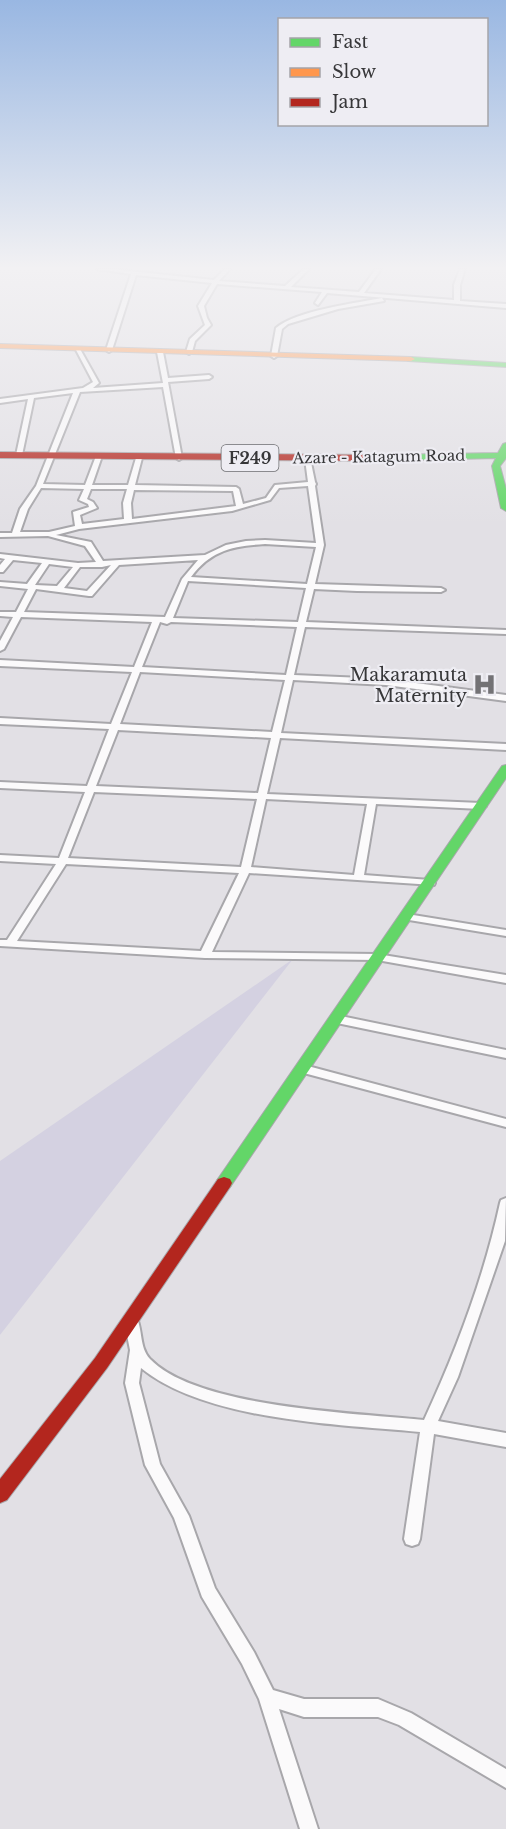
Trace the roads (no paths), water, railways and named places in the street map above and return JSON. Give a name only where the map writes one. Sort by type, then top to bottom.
[{"type":"street","points":[[80,354],[96,382],[93,388]]},
{"type":"street","points":[[160,354],[179,458]]},
{"type":"street","points":[[239,354],[503,363]]},
{"type":"street","points":[[0,401],[93,388],[166,383],[209,377]]},
{"type":"street","points":[[15,536],[24,508],[39,486],[81,391]]},
{"type":"street","points":[[19,455],[31,398]]},
{"type":"street","points":[[504,452],[496,471],[506,508]]},
{"type":"street","name":"Azare - Katagum Road","points":[[0,455],[308,459],[504,452]]},
{"type":"street","points":[[79,526],[76,514],[93,508],[91,503],[82,500],[99,456]]},
{"type":"street","points":[[128,520],[127,502],[139,458]]},
{"type":"street","points":[[205,955],[245,870],[320,545],[308,459]]},
{"type":"street","points":[[0,535],[49,534],[79,526],[232,509],[268,499],[277,486],[313,484]]},
{"type":"street","points":[[39,486],[236,489],[240,506]]},
{"type":"street","points":[[49,534],[88,544],[102,565]]},
{"type":"street","points":[[0,556],[46,563],[102,565],[204,557],[240,543],[320,545]]},
{"type":"street","points":[[167,622],[186,579],[204,557]]},
{"type":"street","points":[[0,570],[10,558]]},
{"type":"street","points":[[0,649],[46,563]]},
{"type":"street","points":[[0,584],[89,594],[115,564]]},
{"type":"street","points":[[59,589],[78,565]]},
{"type":"street","points":[[186,579],[357,589],[441,590]]},
{"type":"street","points":[[0,614],[302,627],[506,632]]},
{"type":"street","points":[[5,943],[62,862],[156,621]]},
{"type":"street","points":[[0,663],[386,682],[506,698]]},
{"type":"street","points":[[0,721],[277,733],[506,747]]},
{"type":"street","points":[[0,1494],[101,1363],[304,1069],[377,957],[407,917],[506,769]]},
{"type":"street","points":[[0,785],[481,806]]},
{"type":"street","points":[[358,878],[372,802]]},
{"type":"street","points":[[0,858],[245,870],[430,883]]},
{"type":"street","points":[[407,917],[506,933]]},
{"type":"street","points":[[5,943],[205,955],[377,957],[506,979]]},
{"type":"street","points":[[336,1019],[506,1054]]},
{"type":"street","points":[[304,1069],[506,1123]]},
{"type":"street","points":[[412,1539],[428,1427],[451,1377],[502,1242],[506,1203]]},
{"type":"street","points":[[131,1319],[136,1353],[132,1383],[153,1465],[181,1516],[208,1592],[248,1658],[267,1696],[309,1829]]},
{"type":"street","points":[[136,1353],[167,1381],[230,1401],[299,1414],[428,1427],[506,1440]]},
{"type":"street","points":[[267,1696],[304,1708],[378,1708],[405,1719],[506,1779]]},
{"type":"place","name":"Makaramuta Maternity","points":[[485,685]]}]
